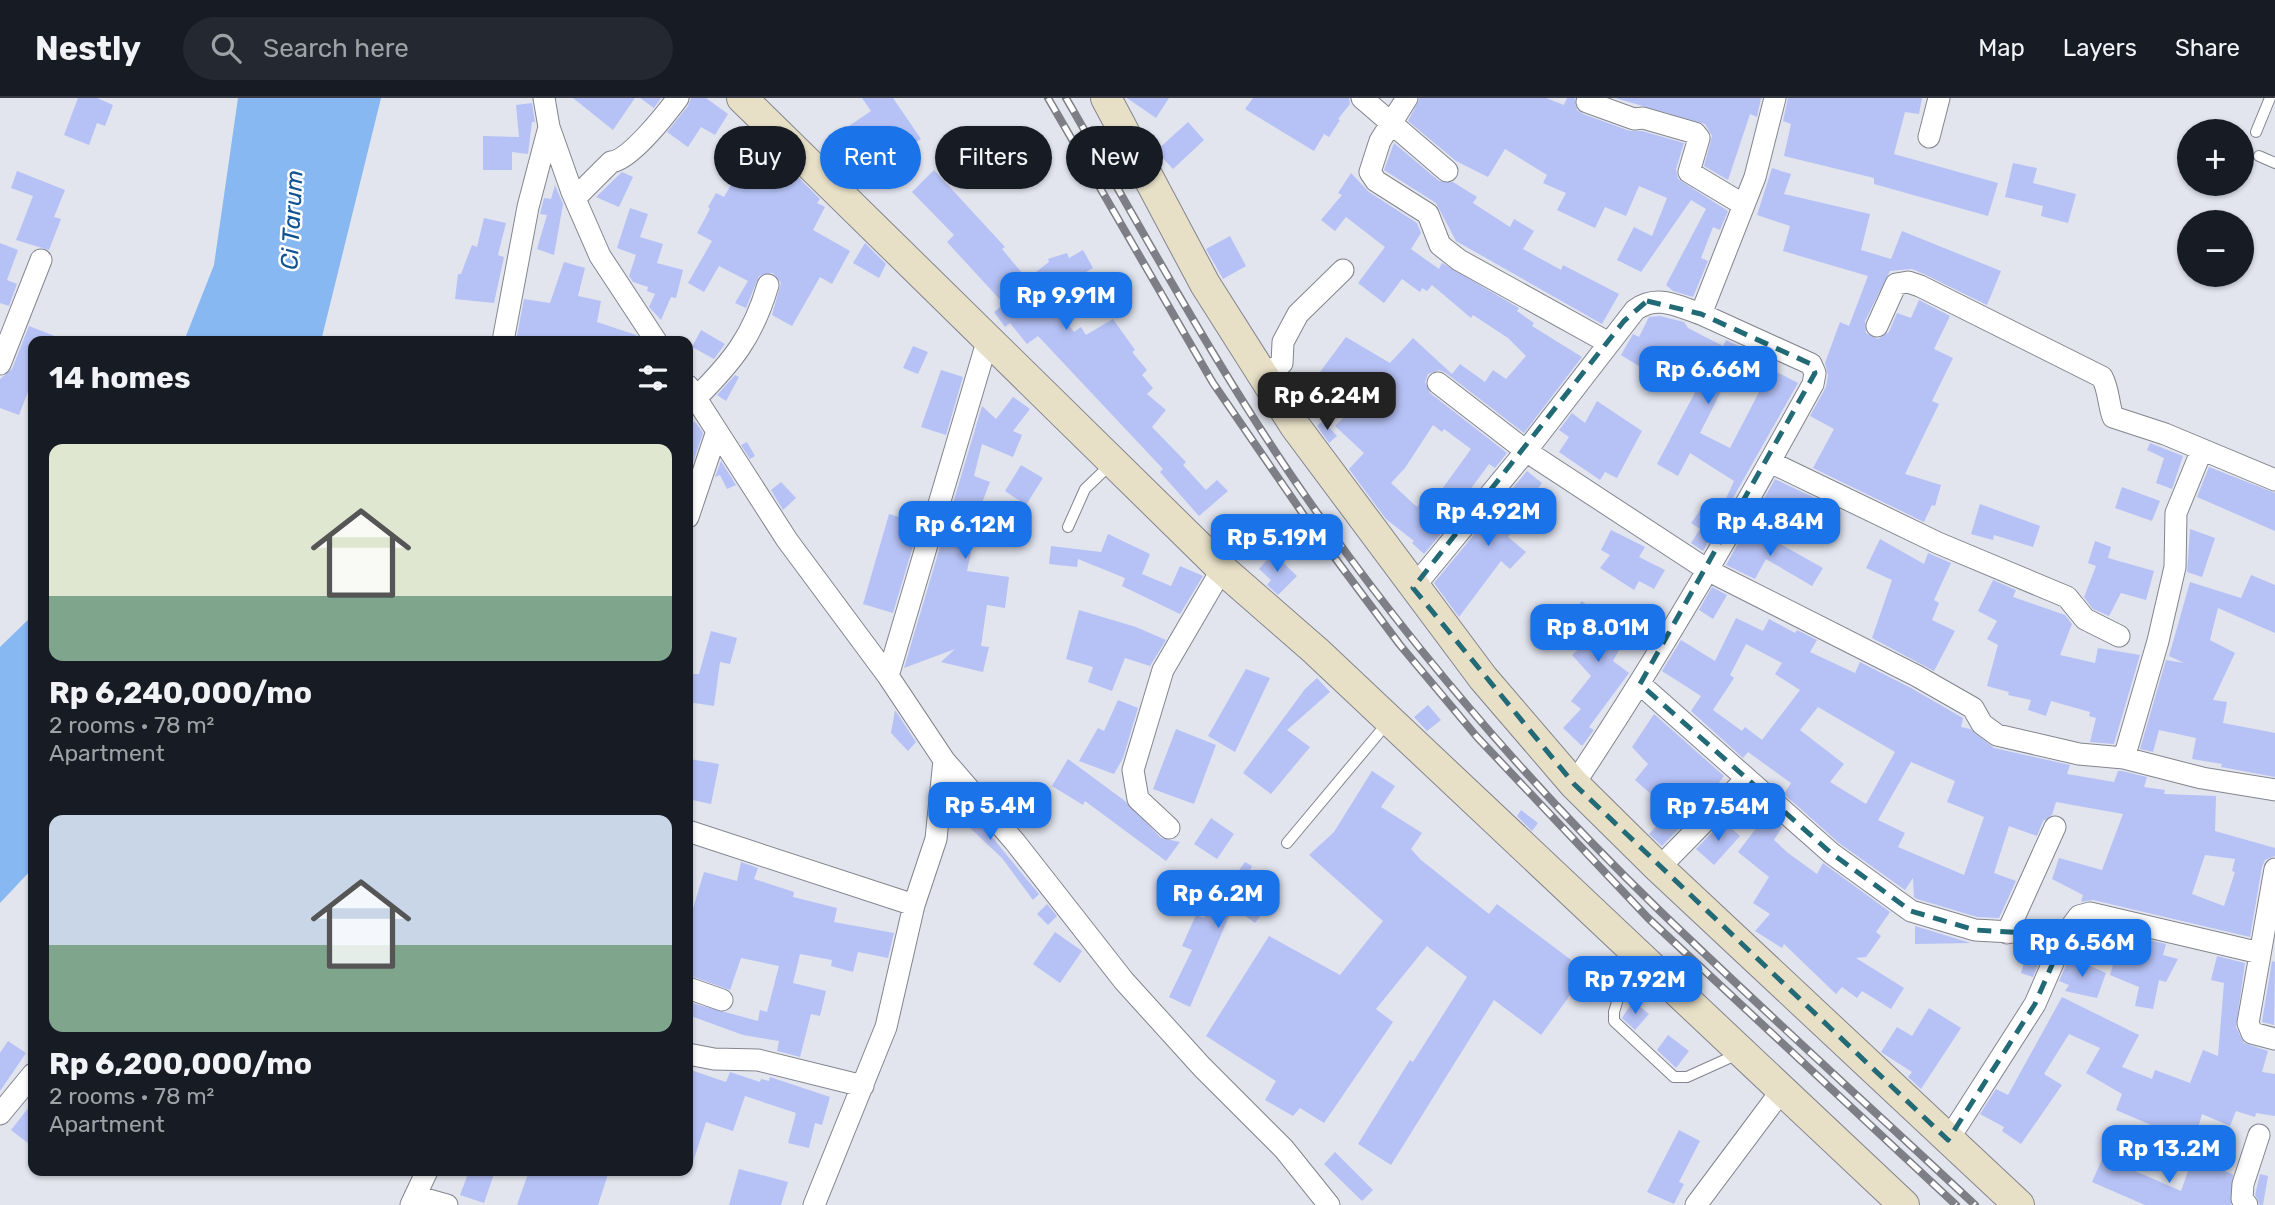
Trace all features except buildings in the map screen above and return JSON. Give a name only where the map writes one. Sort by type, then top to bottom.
[{"type":"main road","points":[[741,98],[987,342],[1222,569],[1316,651],[1904,1205]]},
{"type":"main road","points":[[1106,98],[1205,284],[1263,376],[1335,484],[1483,678],[1574,784],[1659,868],[2019,1205]]},
{"type":"street","points":[[544,98],[549,127],[600,256],[653,336]]},
{"type":"street","points":[[575,198],[611,162],[619,161],[649,132],[678,98]]},
{"type":"street","points":[[1362,98],[1447,172]]},
{"type":"street","points":[[1408,98],[1375,153],[1372,176],[1428,214],[1440,245],[1460,260],[1607,342]]},
{"type":"street","points":[[1700,314],[1755,177],[1775,98]]},
{"type":"street","points":[[1929,137],[1938,98]]},
{"type":"street","points":[[1587,102],[1634,119],[1643,118],[1695,133],[1699,138],[1689,172],[1744,205]]},
{"type":"street","points":[[504,336],[528,207],[549,127]]},
{"type":"street","points":[[0,364],[7,320],[41,260]]},
{"type":"street","points":[[1263,376],[1282,363],[1283,342],[1298,314],[1343,270]]},
{"type":"street","points":[[1877,326],[1896,285],[1908,282],[1920,286],[2102,377],[2113,417],[2165,434],[2201,452],[2275,480]]},
{"type":"street","points":[[693,391],[741,350],[761,308],[768,285]]},
{"type":"street","points":[[1413,588],[1526,451],[1607,342],[1635,310],[1647,301],[1656,300],[1700,314],[1811,365],[1815,373],[1813,384],[1709,571],[1640,684],[1574,784]]},
{"type":"street","points":[[888,676],[987,342]]},
{"type":"street","points":[[1438,383],[1526,451],[1709,571],[1917,676],[1973,708],[1982,724],[1997,735],[2079,754],[2124,758],[2202,778],[2275,790]]},
{"type":"street","points":[[693,394],[716,434],[787,540],[888,676],[944,760],[1014,842],[1124,981],[1202,1067],[1284,1149],[1329,1205]]},
{"type":"street","points":[[693,502],[716,434]]},
{"type":"street","points":[[2124,758],[2158,640],[2175,567],[2176,513],[2201,452]]},
{"type":"street","points":[[1770,462],[1938,543],[2067,597],[2085,619],[2119,636]]},
{"type":"street","points":[[1169,828],[1138,799],[1133,770],[1163,670],[1222,569]]},
{"type":"street","points":[[1640,684],[1830,853],[1911,911],[1951,925],[2007,933],[2065,935]]},
{"type":"street","points":[[814,1205],[886,1027],[914,905],[936,839],[944,760]]},
{"type":"street","points":[[1659,868],[1746,779]]},
{"type":"street","points":[[2007,933],[2055,827]]},
{"type":"street","points":[[693,833],[914,905]]},
{"type":"street","points":[[2275,869],[2248,1029],[2252,1033],[2275,1039]]},
{"type":"street","points":[[1948,1140],[2035,1003],[2065,935],[2079,916],[2090,913],[2260,953]]},
{"type":"street","points":[[693,990],[722,1000]]},
{"type":"street","points":[[693,1055],[715,1059],[758,1060],[863,1086]]},
{"type":"street","points":[[0,1114],[28,1080]]},
{"type":"street","points":[[1696,1205],[1782,1090]]},
{"type":"street","points":[[2247,1205],[2242,1199],[2243,1184],[2259,1135]]},
{"type":"street","points":[[425,1176],[413,1200],[447,1205]]},
{"type":"lane","points":[[2256,132],[2270,98]]},
{"type":"lane","points":[[2259,156],[2275,163]]},
{"type":"lane","points":[[1068,527],[1085,489],[1114,462]]},
{"type":"lane","points":[[1287,844],[1389,721]]},
{"type":"lane","points":[[1633,951],[1614,1012],[1614,1021],[1674,1077],[1687,1077],[1742,1052]]},
{"type":"highlighted area","points":[[1647,301],[1701,314],[1811,364],[1815,373],[1640,684],[1831,853],[1911,911],[1975,930],[2065,935],[2035,1004],[1948,1140],[1574,784],[1413,588],[1624,321]]},
{"type":"water","name":"Ci Tarum","points":[[238,98],[381,98],[322,336],[186,336],[214,265]]},
{"type":"water","points":[[28,620],[28,873],[0,903],[0,647]]},
{"type":"railway","points":[[1048,98],[1213,383],[1314,530],[1400,645],[1477,737],[1648,918],[1956,1205]]},
{"type":"railway","points":[[1066,98],[1190,315],[1256,422],[1326,525],[1444,677],[1528,775],[1662,913],[1975,1205]]}]
